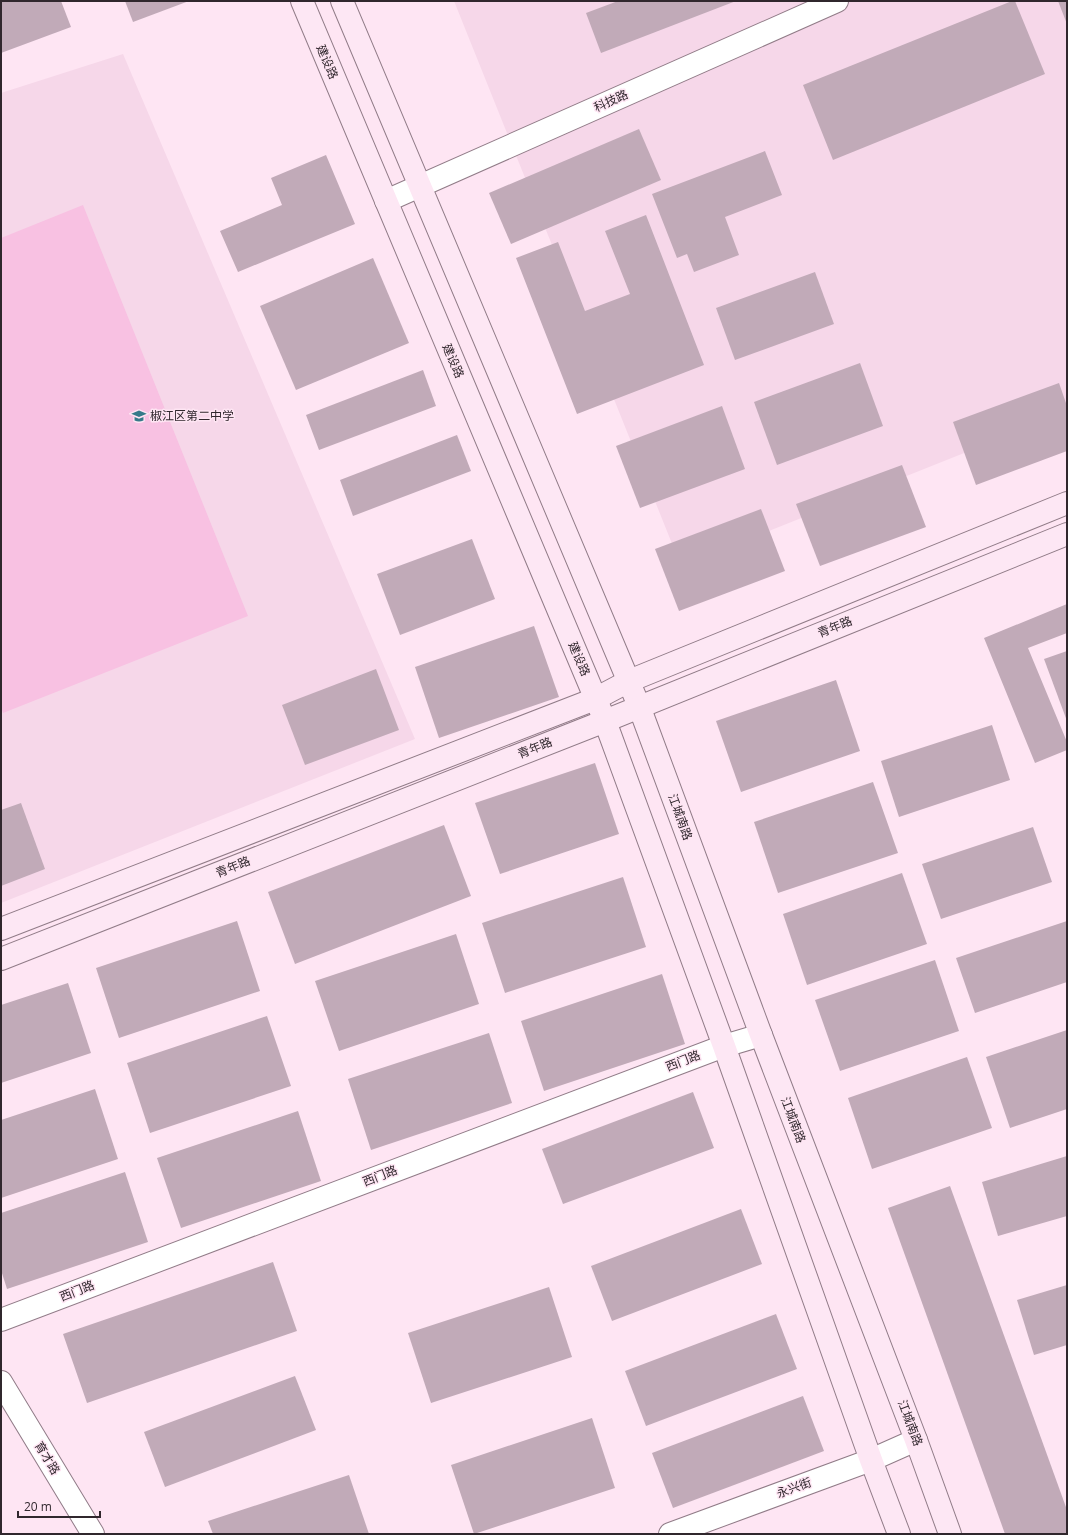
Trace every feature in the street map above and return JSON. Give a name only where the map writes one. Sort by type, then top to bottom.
[{"type":"main road","name":"建设路","points":[[302,1],[605,720]]},
{"type":"main road","points":[[342,1],[639,706]]},
{"type":"main road","points":[[1,928],[595,698],[629,681],[1067,503]]},
{"type":"main road","name":"青年路","points":[[1,959],[605,720],[1067,534]]},
{"type":"main road","name":"江城南路","points":[[639,706],[761,1035],[916,1440],[950,1534]]},
{"type":"main road","points":[[605,720],[899,1534]]},
{"type":"street","name":"科技路","points":[[386,201],[837,1]]},
{"type":"street","name":"西门路","points":[[1,1320],[724,1046],[761,1035]]},
{"type":"street","name":"育才路","points":[[1,1382],[93,1534]]},
{"type":"street","name":"永兴街","points":[[670,1534],[871,1460],[916,1440]]},
{"type":"shaded area","points":[[454,1],[1067,1],[1067,412],[681,566]]},
{"type":"shaded area","name":"椒江区第二中学","points":[[123,54],[415,739],[1,903],[1,93]]},
{"type":"shaded area","points":[[83,205],[248,616],[3,713],[1,708],[1,238]]},
{"type":"building","points":[[1,1],[61,1],[71,27],[1,53]]},
{"type":"building","points":[[125,1],[189,1],[133,22]]},
{"type":"building","points":[[618,1],[736,1],[601,53],[586,13]]},
{"type":"building","points":[[1015,1],[1045,74],[833,160],[803,85]]},
{"type":"building","points":[[1058,1],[1067,1],[1067,24]]},
{"type":"building","points":[[639,129],[661,180],[511,244],[489,193]]},
{"type":"building","points":[[765,151],[782,195],[725,217],[739,255],[694,272],[687,254],[677,258],[652,194]]},
{"type":"building","points":[[326,155],[355,224],[238,272],[220,231],[282,205],[271,178]]},
{"type":"building","points":[[646,215],[704,365],[577,414],[516,258],[558,242],[585,311],[630,294],[605,231]]},
{"type":"building","points":[[373,258],[409,343],[296,390],[260,306]]},
{"type":"building","points":[[815,272],[834,324],[735,360],[716,308]]},
{"type":"building","points":[[860,363],[883,426],[777,465],[754,402]]},
{"type":"building","points":[[423,370],[436,406],[319,450],[306,415]]},
{"type":"building","points":[[1059,383],[1067,406],[1067,451],[976,485],[953,422]]},
{"type":"building","points":[[722,406],[745,469],[640,508],[616,446]]},
{"type":"building","points":[[457,435],[471,471],[353,516],[340,480]]},
{"type":"building","points":[[902,465],[926,527],[820,566],[796,504]]},
{"type":"building","points":[[761,509],[785,571],[679,611],[655,549]]},
{"type":"building","points":[[472,539],[495,599],[400,635],[377,574]]},
{"type":"building","points":[[1067,604],[1067,633],[1028,648],[1067,742],[1067,750],[1035,763],[984,638]]},
{"type":"building","points":[[534,626],[559,697],[439,738],[415,667]]},
{"type":"building","points":[[1067,651],[1067,721],[1044,659]]},
{"type":"building","points":[[376,669],[399,730],[305,765],[282,705]]},
{"type":"building","points":[[836,680],[860,751],[741,792],[716,721]]},
{"type":"building","points":[[992,725],[1010,780],[899,817],[881,761]]},
{"type":"building","points":[[595,763],[619,834],[500,874],[475,803]]},
{"type":"building","points":[[873,782],[898,853],[778,893],[754,822]]},
{"type":"building","points":[[21,803],[45,869],[1,886],[1,810]]},
{"type":"building","points":[[444,825],[471,896],[295,964],[268,892]]},
{"type":"building","points":[[1033,827],[1052,882],[941,919],[922,864]]},
{"type":"building","points":[[902,873],[927,944],[807,985],[783,914]]},
{"type":"building","points":[[623,877],[646,947],[505,993],[482,923]]},
{"type":"building","points":[[237,921],[260,991],[119,1038],[96,968]]},
{"type":"building","points":[[1067,921],[1067,982],[975,1013],[956,958]]},
{"type":"building","points":[[456,934],[479,1004],[339,1051],[315,981]]},
{"type":"building","points":[[935,960],[959,1031],[840,1071],[815,1000]]},
{"type":"building","points":[[662,974],[685,1044],[544,1091],[521,1021]]},
{"type":"building","points":[[68,983],[91,1053],[1,1083],[1,1005]]},
{"type":"building","points":[[267,1016],[291,1086],[150,1133],[127,1063]]},
{"type":"building","points":[[1067,1030],[1067,1109],[1010,1128],[986,1057]]},
{"type":"building","points":[[489,1033],[512,1103],[371,1150],[348,1079]]},
{"type":"building","points":[[967,1057],[992,1128],[872,1169],[848,1098]]},
{"type":"building","points":[[95,1089],[118,1159],[1,1198],[1,1120]]},
{"type":"building","points":[[693,1092],[714,1148],[563,1204],[542,1149]]},
{"type":"building","points":[[298,1111],[321,1181],[181,1228],[157,1158]]},
{"type":"building","points":[[1067,1156],[1067,1216],[998,1236],[982,1182]]},
{"type":"building","points":[[125,1172],[148,1242],[7,1289],[1,1270],[1,1213]]},
{"type":"building","points":[[950,1186],[1067,1510],[1067,1534],[1005,1534],[888,1208]]},
{"type":"building","points":[[741,1209],[762,1264],[612,1321],[591,1266]]},
{"type":"building","points":[[273,1262],[297,1331],[87,1403],[63,1334]]},
{"type":"building","points":[[1067,1285],[1067,1345],[1034,1355],[1017,1300]]},
{"type":"building","points":[[549,1287],[572,1357],[431,1403],[408,1333]]},
{"type":"building","points":[[776,1314],[797,1369],[646,1426],[625,1371]]},
{"type":"building","points":[[295,1376],[316,1430],[165,1487],[144,1432]]},
{"type":"building","points":[[803,1396],[824,1451],[673,1508],[652,1453]]},
{"type":"building","points":[[592,1418],[615,1488],[474,1534],[451,1465]]},
{"type":"building","points":[[349,1475],[369,1534],[213,1534],[208,1521]]},
{"type":"place","name":"椒江区第二中学","points":[[139,416]]}]
